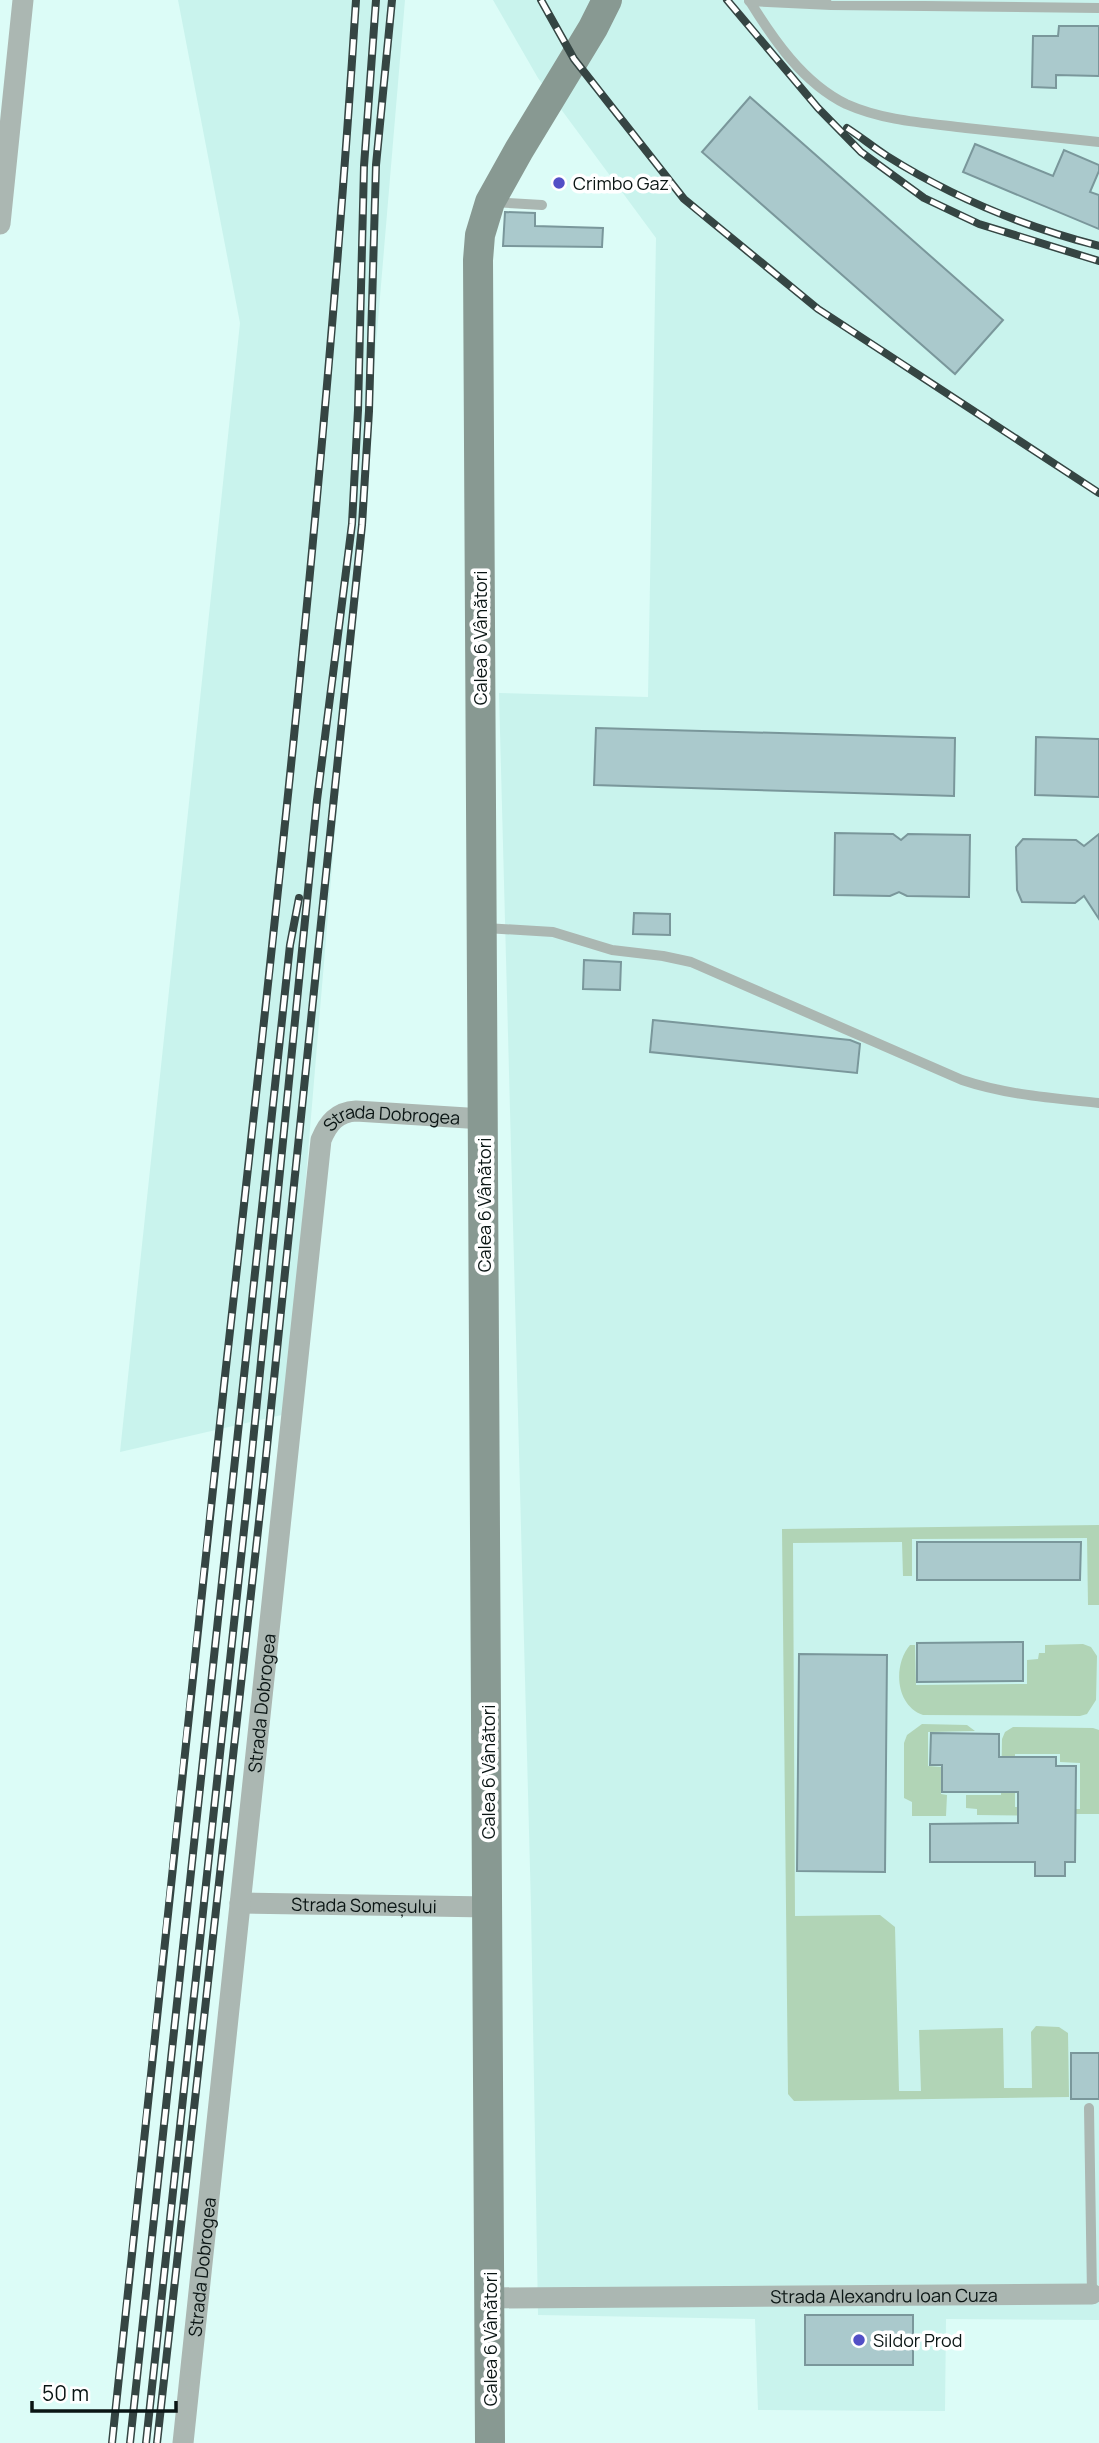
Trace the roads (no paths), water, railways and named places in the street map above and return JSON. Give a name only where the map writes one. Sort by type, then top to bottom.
[{"type":"main road","name":"Calea 6 Vânători","points":[[490,2443],[478,281],[480,235],[490,202],[607,0]]},
{"type":"street","points":[[0,224],[23,0]]},
{"type":"street","name":"Strada Dobrogea","points":[[183,2443],[321,1140],[326,1126],[344,1112],[483,1119]]},
{"type":"street","name":"Strada Someșului","points":[[240,1903],[489,1907]]},
{"type":"street","name":"Strada Alexandru Ioan Cuza","points":[[490,2298],[1092,2294]]},
{"type":"lane","points":[[749,0],[831,5],[1099,8]]},
{"type":"lane","points":[[749,0],[786,54],[813,81],[845,103],[877,115],[918,122],[1099,142]]},
{"type":"lane","points":[[490,202],[542,205]]},
{"type":"lane","points":[[482,928],[553,932],[612,950],[691,962],[972,1083],[1021,1095],[1099,1103]]},
{"type":"lane","name":"Strada Alexandru Ioan Cuza","points":[[1089,2108],[1092,2294]]},
{"type":"railway","points":[[112,2443],[299,689],[330,345],[356,0]]},
{"type":"railway","points":[[146,2443],[247,1502],[317,800],[352,524],[358,410],[364,166],[376,0]]},
{"type":"railway","points":[[157,2443],[264,1476],[362,525],[369,411],[376,165],[392,0]]},
{"type":"railway","points":[[541,0],[574,59],[684,199],[818,309],[1099,493]]},
{"type":"railway","points":[[727,0],[818,108],[861,152],[924,198],[979,224],[1099,261]]},
{"type":"railway","points":[[847,128],[882,153],[937,185],[1017,220],[1099,246]]},
{"type":"railway","points":[[130,2443],[290,945],[299,898]]},
{"type":"place","name":"Crimbo Gaz","points":[[559,183]]},
{"type":"place","name":"Sildor Prod","points":[[859,2340]]}]
